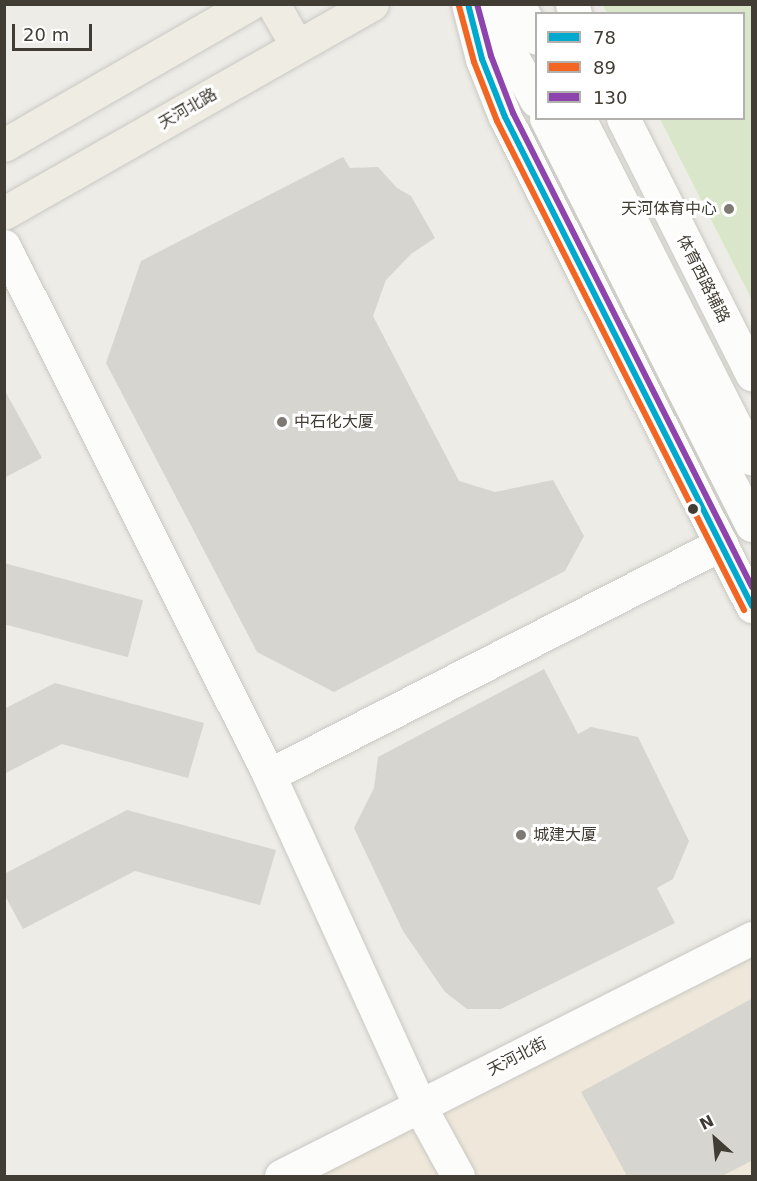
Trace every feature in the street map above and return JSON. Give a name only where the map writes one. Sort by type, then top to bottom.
[{"type":"main road","points":[[7,136],[249,4]]},
{"type":"main road","points":[[273,4],[297,46]]},
{"type":"main road","name":"天河北路","points":[[4,213],[372,4]]},
{"type":"street","points":[[468,4],[482,59],[505,117],[753,606]]},
{"type":"street","points":[[483,4],[535,96]]},
{"type":"street","points":[[518,4],[535,34]]},
{"type":"street","points":[[547,120],[753,525]]},
{"type":"street","points":[[580,120],[753,459]]},
{"type":"street","name":"体育西路辅路","points":[[624,120],[753,374]]},
{"type":"street","points":[[4,246],[269,775],[420,1107],[458,1176]]},
{"type":"street","points":[[269,775],[721,544]]},
{"type":"street","name":"天河北街","points":[[280,1176],[753,938]]},
{"type":"shaded area","points":[[752,949],[752,1176],[298,1176]]},
{"type":"green space","name":"天河体育中心","points":[[603,5],[752,5],[752,300],[661,120],[745,120],[745,12],[606,12]]},
{"type":"building","name":"中石化大厦","points":[[343,157],[350,168],[378,167],[397,188],[411,196],[435,238],[411,254],[386,280],[373,316],[459,481],[495,492],[553,480],[584,536],[565,571],[334,692],[257,652],[106,363],[141,261]]},
{"type":"building","points":[[4,389],[42,458],[4,478]]},
{"type":"building","points":[[4,563],[143,600],[128,657],[4,624]]},
{"type":"building","name":"城建大厦","points":[[544,669],[578,734],[591,727],[638,737],[689,841],[673,879],[657,888],[675,923],[501,1009],[467,1009],[445,992],[403,931],[354,828],[374,788],[378,757]]},
{"type":"building","points":[[55,683],[204,723],[188,778],[62,744],[4,774],[4,709]]},
{"type":"building","points":[[127,810],[276,850],[260,905],[135,871],[23,929],[4,894],[4,874]]},
{"type":"building","points":[[753,998],[753,1160],[722,1176],[627,1176],[581,1092]]},
{"type":"transit line","name":"78","points":[[468,4],[482,59],[505,117],[752,606]]},
{"type":"transit line","name":"130","points":[[477,4],[491,56],[513,113],[752,587]]},
{"type":"transit line","name":"89","points":[[459,6],[474,62],[497,121],[744,610]]},
{"type":"place","name":"天河体育中心","points":[[729,209]]},
{"type":"place","name":"中石化大厦","points":[[282,422]]},
{"type":"place","name":"城建大厦","points":[[521,835]]}]
